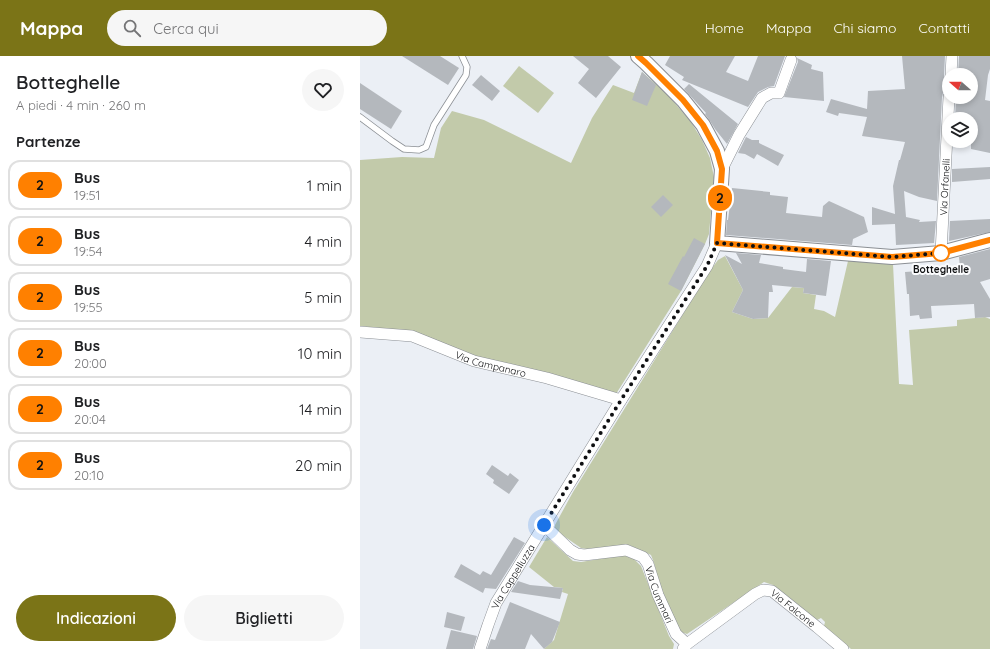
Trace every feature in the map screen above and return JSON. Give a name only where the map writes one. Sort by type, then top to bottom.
[{"type":"street","points":[[951,68],[952,56]]},
{"type":"street","points":[[645,58],[683,100],[703,125],[717,151],[722,169],[717,243],[892,257],[941,253],[990,240]]},
{"type":"street","points":[[722,169],[739,135],[762,98],[771,93],[779,93],[791,60]]},
{"type":"street","name":"Via Orfanelli","points":[[941,253],[949,104]]},
{"type":"street","name":"Via Cappelluzza","points":[[480,649],[496,603],[621,400],[707,266],[717,243]]},
{"type":"street","name":"Via Campanaro","points":[[360,332],[412,336],[474,361],[547,378],[621,400]]},
{"type":"street","name":"Via Cummari","points":[[544,525],[570,550],[577,554],[584,555],[626,550],[643,557],[648,564],[658,595],[676,634],[685,647]]},
{"type":"street","name":"Via Falcone","points":[[685,647],[755,594],[763,590],[772,591],[843,649]]},
{"type":"lane","points":[[360,117],[404,149],[419,150],[426,147],[434,125],[466,75],[467,67],[462,56]]},
{"type":"green space","points":[[519,66],[554,93],[538,113],[503,86]]},
{"type":"green space","points":[[642,72],[667,94],[691,122],[702,140],[710,158],[714,177],[709,234],[705,244],[681,291],[616,394],[469,354],[408,331],[360,326],[360,160],[402,157],[434,158],[441,128],[452,111],[484,120],[571,163],[592,118],[613,85],[634,93]]},
{"type":"green space","points":[[725,256],[743,290],[732,312],[753,319],[768,318],[792,287],[804,288],[803,293],[816,295],[814,309],[824,311],[835,317],[848,261],[893,264],[899,384],[913,385],[909,330],[957,326],[957,320],[985,317],[990,319],[990,649],[851,649],[824,626],[825,622],[821,618],[817,620],[773,585],[764,582],[687,634],[681,632],[663,595],[651,555],[629,545],[587,549],[581,548],[555,530],[555,525],[573,492],[709,272],[718,260]]},
{"type":"green space","points":[[547,537],[573,561],[581,562],[623,555],[634,559],[641,566],[669,636],[674,644],[673,649],[544,649],[554,640],[568,594],[562,592],[563,588],[554,587],[529,567]]},
{"type":"building","points":[[402,56],[440,56],[459,68],[448,85]]},
{"type":"building","points":[[573,56],[608,56],[621,67],[596,98],[578,83],[589,69]]},
{"type":"building","points":[[670,56],[735,56],[726,72],[748,81],[758,56],[785,56],[774,86],[758,92],[748,107],[682,80],[684,77],[665,65]]},
{"type":"building","points":[[902,56],[945,56],[944,68],[942,68],[937,201],[919,197],[904,191],[906,217],[920,220],[919,222],[936,221],[934,243],[896,245],[895,224],[872,225],[872,207],[895,214],[893,186],[905,142],[862,136],[867,117],[839,113],[838,116],[826,112],[831,99],[867,109],[868,91],[905,89]]},
{"type":"building","points":[[959,56],[990,56],[990,69],[985,100],[990,101],[990,153],[971,149],[978,148],[978,112],[955,112],[956,104],[978,104],[978,68],[958,68]]},
{"type":"building","points":[[797,58],[812,65],[811,69],[823,72],[824,101],[784,97],[798,62]]},
{"type":"building","points":[[642,72],[656,85],[647,106],[632,100]]},
{"type":"building","points":[[481,75],[500,91],[492,101],[472,85]]},
{"type":"building","points":[[360,83],[402,111],[391,129],[360,109]]},
{"type":"building","points":[[689,84],[738,124],[727,144],[715,129],[705,114],[706,113],[684,89]]},
{"type":"building","points":[[746,137],[752,140],[759,140],[759,143],[784,155],[778,166],[757,154],[754,159],[745,154],[738,153]]},
{"type":"building","points":[[990,167],[990,179],[952,182],[952,169]]},
{"type":"building","points":[[732,188],[770,192],[770,195],[788,197],[786,213],[822,217],[823,206],[829,201],[864,217],[868,232],[853,239],[852,245],[726,235]]},
{"type":"building","points":[[663,195],[673,205],[661,217],[651,207]]},
{"type":"building","points":[[990,219],[990,232],[949,241],[950,221]]},
{"type":"building","points":[[694,238],[705,244],[681,291],[668,284]]},
{"type":"building","points":[[990,249],[990,279],[980,282],[990,299],[990,317],[975,318],[974,304],[931,306],[932,318],[920,319],[919,315],[910,316],[909,294],[907,294],[905,272],[960,268],[959,257]]},
{"type":"building","points":[[736,253],[761,255],[759,263],[783,267],[783,269],[806,272],[807,259],[831,261],[826,296],[803,293],[804,288],[772,285],[773,292],[769,292],[768,318],[753,319],[732,312],[743,290],[725,255],[742,264]]},
{"type":"building","points":[[492,465],[508,476],[510,473],[519,480],[509,494],[493,483],[494,480],[486,474]]},
{"type":"building","points":[[514,537],[525,543],[496,589],[485,588],[483,593],[454,577],[461,564],[480,575],[483,571],[491,575]]},
{"type":"building","points":[[518,581],[530,585],[563,588],[560,599],[511,592]]},
{"type":"building","points":[[510,602],[560,622],[552,642],[544,649],[531,634],[525,649],[487,649],[491,639],[495,640]]},
{"type":"building","points":[[447,612],[465,617],[461,631],[444,627]]},
{"type":"building","points":[[451,630],[477,636],[473,649],[446,649]]},
{"type":"bus line","name":"2","points":[[638,56],[683,100],[703,125],[717,151],[722,169],[717,243],[892,257],[941,253],[990,240]]},
{"type":"place","name":"Botteghelle","points":[[941,253]]},
{"type":"route","points":[[544,525],[621,400],[707,266],[717,243],[892,257],[941,253]]}]
